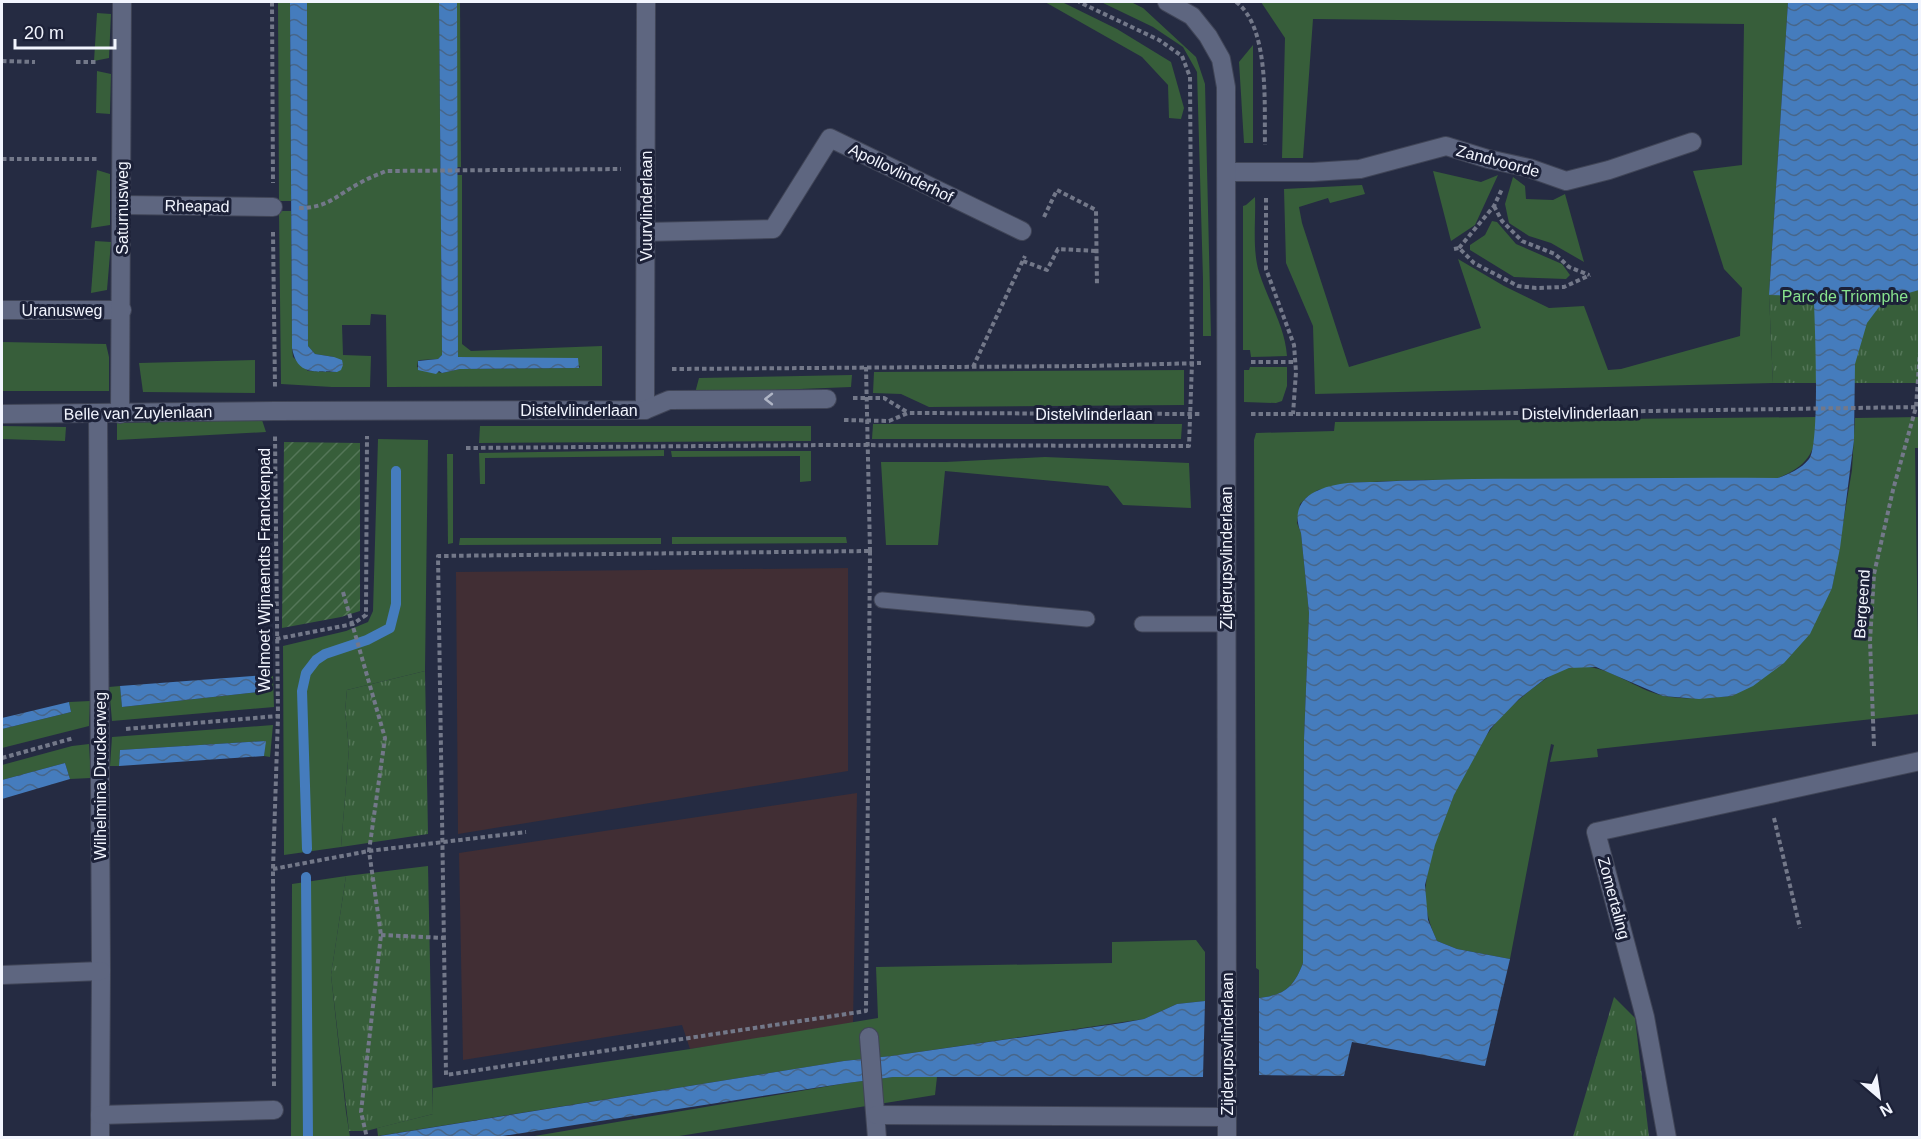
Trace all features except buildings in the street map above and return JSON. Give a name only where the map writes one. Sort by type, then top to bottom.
[{"type":"street","name":"Saturnusweg","points":[[120,414],[122,2]]},
{"type":"street","name":"Vuurvlinderlaan","points":[[645,410],[646,2]]},
{"type":"street","name":"Zijderupsvlinderlaan","points":[[1167,2],[1192,16],[1208,36],[1221,59],[1226,87],[1227,1137]]},
{"type":"street","name":"Apollovlinderhof","points":[[646,232],[773,229],[830,138],[1022,231]]},
{"type":"street","name":"Zandvoorde","points":[[1227,172],[1266,173],[1360,169],[1446,146],[1566,180],[1609,170],[1692,142]]},
{"type":"street","name":"Rheapad","points":[[122,206],[273,207]]},
{"type":"street","name":"Uranusweg","points":[[2,310],[122,310]]},
{"type":"street","name":"Distelvlinderlaan","points":[[275,411],[645,410],[669,400],[827,399]]},
{"type":"street","name":"Belle van Zuylenlaan","points":[[2,414],[275,411]]},
{"type":"street","name":"Wilhelmina Druckerweg","points":[[98,414],[100,1137]]},
{"type":"street","name":"Zomertaling","points":[[1667,1137],[1646,1017],[1596,832],[1920,761]]},
{"type":"street","points":[[2,975],[101,971]]},
{"type":"street","points":[[869,1037],[877,1137]]},
{"type":"street","points":[[876,1115],[1226,1109]]},
{"type":"street","points":[[100,1115],[274,1110]]},
{"type":"lane","points":[[882,600],[1087,619]]},
{"type":"lane","points":[[1142,624],[1227,624]]},
{"type":"path","name":"Welmoet Wijnaendts Franckenpad","points":[[272,2],[278,716],[273,869],[274,1110]]},
{"type":"path","points":[[466,448],[1189,446],[1192,363],[1190,77],[1182,56],[1159,40],[1079,2]]},
{"type":"path","points":[[1236,2],[1245,8],[1259,43],[1264,96],[1266,269],[1294,345],[1293,414]]},
{"type":"path","points":[[2,61],[35,62]]},
{"type":"path","points":[[2,159],[122,159]]},
{"type":"path","points":[[1494,206],[1502,221],[1522,241],[1556,254],[1569,267],[1590,275],[1564,287],[1518,286],[1474,263],[1456,249],[1494,206],[1510,164]]},
{"type":"path","points":[[309,208],[327,204],[359,183],[386,171],[646,169]]},
{"type":"path","points":[[1044,218],[1057,190],[1096,210],[1097,286]]},
{"type":"path","points":[[1023,261],[1047,270],[1058,249],[1096,251]]},
{"type":"path","points":[[973,367],[1027,253]]},
{"type":"path","name":"Bergeend","points":[[1875,771],[1870,641],[1874,574],[1893,490],[1918,407],[1917,360],[1920,352]]},
{"type":"path","points":[[645,369],[1295,362]]},
{"type":"path","points":[[866,367],[870,551],[866,1011],[446,1075],[438,556],[870,551]]},
{"type":"path","name":"Distelvlinderlaan","points":[[827,399],[884,398],[908,413],[1293,414],[1918,407]]},
{"type":"path","points":[[276,639],[353,624],[366,615],[367,412]]},
{"type":"path","points":[[343,592],[385,738],[369,851],[381,935],[361,1112],[367,1137]]},
{"type":"path","points":[[2,758],[99,731],[278,716]]},
{"type":"path","points":[[1768,794],[1800,928]]},
{"type":"path","points":[[273,869],[369,851],[526,832]]},
{"type":"path","points":[[381,935],[444,938]]},
{"type":"shaded area","points":[[848,568],[848,771],[458,834],[456,572]]},
{"type":"shaded area","points":[[857,793],[853,1024],[690,1049],[682,1025],[463,1060],[459,853]]},
{"type":"green space","points":[[278,2],[290,2],[291,201],[279,201]]},
{"type":"green space","points":[[307,2],[439,2],[442,355],[438,359],[420,360],[417,367],[442,373],[460,369],[579,368],[580,366],[458,357],[457,175],[462,175],[462,344],[471,351],[602,346],[602,386],[387,387],[386,315],[371,314],[370,325],[342,325],[343,355],[371,356],[370,387],[281,384],[279,211],[291,211],[293,357],[308,371],[337,372],[334,357],[315,354],[308,346]]},
{"type":"green space","points":[[457,2],[460,2],[461,167],[457,167]]},
{"type":"green space","points":[[1045,2],[1062,2],[1117,29],[1171,62],[1184,108],[1181,119],[1169,118],[1168,85],[1142,57]]},
{"type":"green space","points":[[1101,2],[1131,2],[1143,8],[1196,57],[1205,84],[1211,336],[1203,336],[1197,72],[1183,47],[1153,27]]},
{"type":"green space","points":[[1261,2],[1788,2],[1769,294],[1773,383],[1315,394],[1313,326],[1286,263],[1284,189],[1362,185],[1365,194],[1330,203],[1328,198],[1299,207],[1302,223],[1349,367],[1481,328],[1458,259],[1504,286],[1549,308],[1584,306],[1608,370],[1621,369],[1740,336],[1742,288],[1724,269],[1693,171],[1742,165],[1744,24],[1313,19],[1303,158],[1282,158],[1285,38]]},
{"type":"green space","name":"Parc de Triomphe","points":[[1830,2],[1919,2],[1919,383],[1773,383],[1769,295]]},
{"type":"green space","points":[[97,13],[111,14],[109,58],[94,61]]},
{"type":"green space","points":[[1253,45],[1253,143],[1244,143],[1239,62]]},
{"type":"green space","points":[[97,71],[111,74],[110,114],[96,113]]},
{"type":"green space","points":[[97,170],[110,174],[110,225],[91,228]]},
{"type":"green space","points":[[1433,171],[1481,182],[1498,175],[1475,225],[1451,241]]},
{"type":"green space","points":[[1513,177],[1525,186],[1526,199],[1553,200],[1565,194],[1584,262],[1551,243],[1529,236],[1509,223],[1505,204]]},
{"type":"green space","points":[[1255,197],[1257,263],[1283,334],[1287,356],[1251,357],[1250,350],[1243,350],[1243,206]]},
{"type":"green space","points":[[1492,221],[1497,222],[1516,244],[1562,264],[1570,275],[1566,279],[1514,277],[1470,250],[1470,245],[1485,235]]},
{"type":"green space","points":[[95,241],[111,242],[107,290],[91,293]]},
{"type":"green space","points":[[2,342],[106,344],[109,357],[109,391],[2,391]]},
{"type":"green space","points":[[255,360],[255,393],[143,392],[139,363]]},
{"type":"green space","points":[[1250,367],[1287,367],[1287,386],[1282,401],[1276,403],[1244,402],[1244,370],[1249,370]]},
{"type":"green space","points":[[1184,370],[1184,405],[929,407],[901,394],[873,393],[874,372]]},
{"type":"green space","points":[[852,375],[851,387],[695,393],[699,378]]},
{"type":"green space","points":[[1816,417],[1815,439],[1809,456],[1797,468],[1778,478],[1416,480],[1349,483],[1318,490],[1300,504],[1297,523],[1301,533],[1309,613],[1304,739],[1303,963],[1292,984],[1282,992],[1259,998],[1259,970],[1256,968],[1254,440],[1256,433],[1334,431],[1335,422]]},
{"type":"green space","points":[[1919,417],[1919,448],[1915,448],[1919,714],[1597,749],[1598,757],[1550,762],[1554,745],[1551,744],[1510,959],[1457,949],[1437,941],[1429,920],[1425,899],[1434,846],[1450,803],[1470,762],[1491,729],[1510,707],[1559,671],[1582,667],[1606,671],[1640,688],[1664,696],[1707,698],[1732,696],[1832,588],[1852,470],[1855,418]]},
{"type":"green space","points":[[262,420],[266,432],[117,440],[117,423]]},
{"type":"green space","points":[[873,424],[1182,424],[1181,439],[872,439]]},
{"type":"green space","points":[[2,426],[66,427],[65,441],[2,439]]},
{"type":"green space","points":[[480,426],[811,426],[811,441],[479,443]]},
{"type":"green space","points":[[378,439],[428,440],[425,671],[347,690],[345,711],[349,749],[341,847],[284,855],[283,646],[346,631],[368,622],[373,611]]},
{"type":"green space","points":[[284,442],[360,443],[360,611],[341,617],[282,628]]},
{"type":"green space","points":[[664,450],[664,456],[485,458],[485,484],[480,484],[479,453]]},
{"type":"green space","points":[[671,451],[811,451],[811,481],[800,482],[800,456],[672,457]]},
{"type":"green space","points":[[447,454],[453,454],[453,543],[448,544]]},
{"type":"green space","points":[[1045,457],[1189,463],[1191,508],[1123,505],[1108,486],[945,471],[938,545],[886,545],[881,462],[946,462]]},
{"type":"green space","points":[[672,537],[846,537],[847,543],[672,544]]},
{"type":"green space","points":[[460,538],[661,538],[661,544],[459,545]]},
{"type":"green space","points":[[425,671],[428,834],[341,847],[349,749],[345,711],[347,690]]},
{"type":"green space","points":[[267,675],[273,676],[274,707],[112,721],[109,687],[120,686],[122,707],[268,691]]},
{"type":"green space","points":[[90,701],[89,726],[2,748],[2,729],[71,712],[69,702]]},
{"type":"green space","points":[[273,725],[270,757],[264,756],[265,741],[120,750],[119,766],[110,766],[112,737]]},
{"type":"green space","points":[[89,744],[91,778],[70,779],[65,763],[2,780],[2,765],[72,746]]},
{"type":"green space","points":[[428,866],[433,1114],[366,1131],[349,1131],[331,975],[346,876]]},
{"type":"green space","points":[[346,876],[331,975],[350,1137],[291,1138],[292,884]]},
{"type":"green space","points":[[1196,940],[1205,952],[1205,1001],[1177,1004],[1144,1019],[844,1061],[378,1136],[377,1128],[433,1114],[433,1088],[878,1018],[876,967],[1112,963],[1112,942]]},
{"type":"green space","points":[[1614,997],[1635,1018],[1649,1137],[1573,1137]]},
{"type":"green space","points":[[893,1077],[937,1077],[935,1095],[673,1137],[523,1138],[847,1083]]},
{"type":"water","points":[[290,2],[307,2],[308,346],[315,354],[342,360],[341,370],[337,372],[303,368],[294,357],[292,348]]},
{"type":"water","points":[[439,2],[457,2],[458,357],[578,358],[579,368],[460,369],[442,373],[439,371],[436,374],[418,370],[418,361],[438,359],[442,355]]},
{"type":"water","points":[[1788,2],[1920,2],[1919,290],[1879,307],[1867,323],[1855,364],[1854,440],[1840,548],[1832,588],[1810,634],[1784,663],[1753,686],[1732,696],[1699,699],[1663,696],[1596,667],[1569,668],[1546,678],[1519,699],[1490,729],[1454,795],[1435,845],[1425,885],[1428,920],[1437,941],[1457,949],[1510,959],[1485,1066],[1352,1042],[1344,1076],[1259,1075],[1259,998],[1282,992],[1292,984],[1303,963],[1304,739],[1309,613],[1298,519],[1302,502],[1312,493],[1326,487],[1355,482],[1473,479],[1778,478],[1791,473],[1809,459],[1815,432],[1816,410],[1814,303],[1800,296],[1769,295]]},
{"type":"water","points":[[267,675],[268,691],[122,707],[120,686]]},
{"type":"water","points":[[69,702],[71,712],[2,729],[2,718]]},
{"type":"water","points":[[266,741],[264,756],[119,766],[120,750]]},
{"type":"water","points":[[65,763],[70,779],[2,799],[2,780]]},
{"type":"water","points":[[1205,1001],[1203,1077],[893,1077],[496,1137],[367,1138],[844,1061],[1122,1023],[1144,1019],[1177,1004]]},
{"type":"waterway","points":[[307,849],[302,691],[306,673],[316,660],[325,654],[367,640],[390,628],[396,604],[396,471]]},
{"type":"waterway","points":[[306,877],[308,1138]]}]
